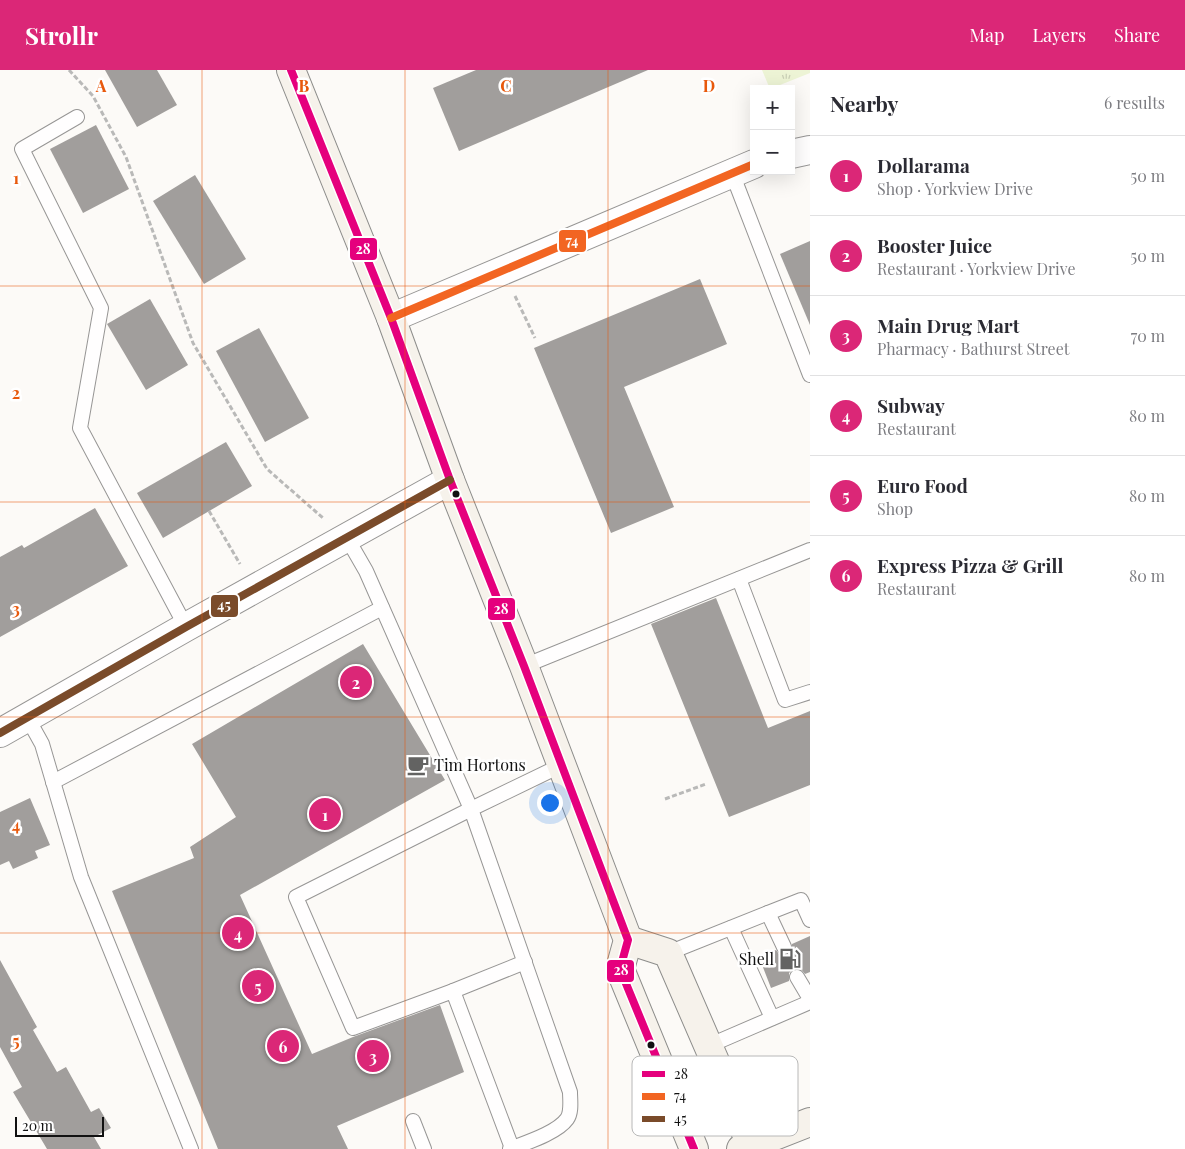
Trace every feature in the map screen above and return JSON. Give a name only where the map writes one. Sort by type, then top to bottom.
[{"type":"main road","points":[[291,70],[391,318],[450,480],[524,666],[628,940],[620,969],[656,1056]]},
{"type":"main road","points":[[628,940],[668,953],[712,1056]]},
{"type":"main road","points":[[798,1127],[810,1122]]},
{"type":"main road","points":[[689,1136],[694,1149]]},
{"type":"main road","points":[[743,1136],[748,1148],[777,1136]]},
{"type":"street","points":[[795,153],[810,150]]},
{"type":"street","points":[[391,318],[743,168]]},
{"type":"street","points":[[0,733],[450,480]]},
{"type":"lane","points":[[77,117],[22,149],[101,308],[80,428],[186,627]]},
{"type":"lane","points":[[743,168],[810,375]]},
{"type":"lane","points":[[346,538],[366,571],[472,809],[570,1092],[570,1107],[567,1119],[555,1129],[511,1148],[453,991]]},
{"type":"lane","points":[[524,666],[810,550]]},
{"type":"lane","points":[[739,579],[785,700],[810,692]]},
{"type":"lane","points":[[53,782],[382,608]]},
{"type":"lane","points":[[27,717],[42,744],[81,877],[190,1149]]},
{"type":"lane","points":[[525,962],[352,1028],[296,897],[562,765]]},
{"type":"lane","points":[[668,953],[801,900],[810,920]]},
{"type":"lane","points":[[768,913],[784,947]]},
{"type":"lane","points":[[731,928],[772,1018]]},
{"type":"lane","points":[[708,1046],[810,1000],[797,977]]},
{"type":"lane","points":[[413,1121],[424,1149]]},
{"type":"path","points":[[69,70],[93,96],[126,157],[193,343],[267,469],[346,538]]},
{"type":"path","points":[[504,270],[535,338]]},
{"type":"path","points":[[209,511],[255,588]]},
{"type":"path","points":[[665,799],[706,784]]},
{"type":"green space","points":[[762,70],[810,70],[810,73],[780,85],[768,85]]},
{"type":"building","points":[[105,70],[157,70],[177,105],[137,127]]},
{"type":"building","points":[[476,70],[648,70],[459,151],[433,88]]},
{"type":"building","points":[[96,125],[129,189],[83,213],[50,149]]},
{"type":"building","points":[[195,175],[246,259],[204,284],[153,201]]},
{"type":"building","points":[[810,241],[810,325],[780,254]]},
{"type":"building","points":[[700,279],[727,344],[624,387],[674,507],[611,533],[534,348]]},
{"type":"building","points":[[150,299],[188,365],[146,390],[107,324]]},
{"type":"building","points":[[259,328],[309,418],[265,442],[216,351]]},
{"type":"building","points":[[226,442],[252,486],[163,538],[137,493]]},
{"type":"building","points":[[95,508],[128,566],[0,637],[0,557],[22,545],[24,548]]},
{"type":"building","points":[[716,598],[768,728],[810,711],[810,785],[729,817],[651,624]]},
{"type":"building","points":[[363,644],[445,780],[240,895],[312,1054],[440,1005],[464,1072],[337,1126],[348,1149],[218,1149],[112,891],[194,858],[190,847],[236,817],[192,744]]},
{"type":"building","points":[[30,798],[50,845],[35,851],[38,858],[13,869],[9,861],[0,865],[0,812]]},
{"type":"building","points":[[810,936],[810,972],[805,974],[801,969],[793,969],[789,973],[789,981],[771,988],[759,957],[776,950],[779,954],[787,955],[791,952],[792,944]]},
{"type":"building","points":[[0,960],[37,1027],[33,1030],[57,1072],[66,1067],[91,1112],[99,1108],[111,1128],[94,1137],[101,1149],[47,1149],[13,1092],[22,1087],[0,1047]]},
{"type":"transit line","name":"28","points":[[291,70],[391,318],[450,480],[524,666],[628,940],[620,969],[656,1056]]},
{"type":"transit line","name":"74","points":[[391,318],[750,166]]},
{"type":"transit line","name":"45","points":[[0,733],[450,480]]},
{"type":"transit line","name":"28","points":[[689,1136],[694,1149]]},
{"type":"place","name":"Booster Juice","points":[[356,682]]},
{"type":"place","name":"Tim Hortons","points":[[418,765]]},
{"type":"place","name":"Dollarama","points":[[325,814]]},
{"type":"place","name":"Subway","points":[[238,933]]},
{"type":"place","name":"Shell","points":[[790,959]]},
{"type":"place","name":"Euro Food","points":[[258,986]]},
{"type":"place","name":"Express Pizza & Grill","points":[[283,1046]]},
{"type":"place","name":"Main Drug Mart","points":[[373,1056]]}]
